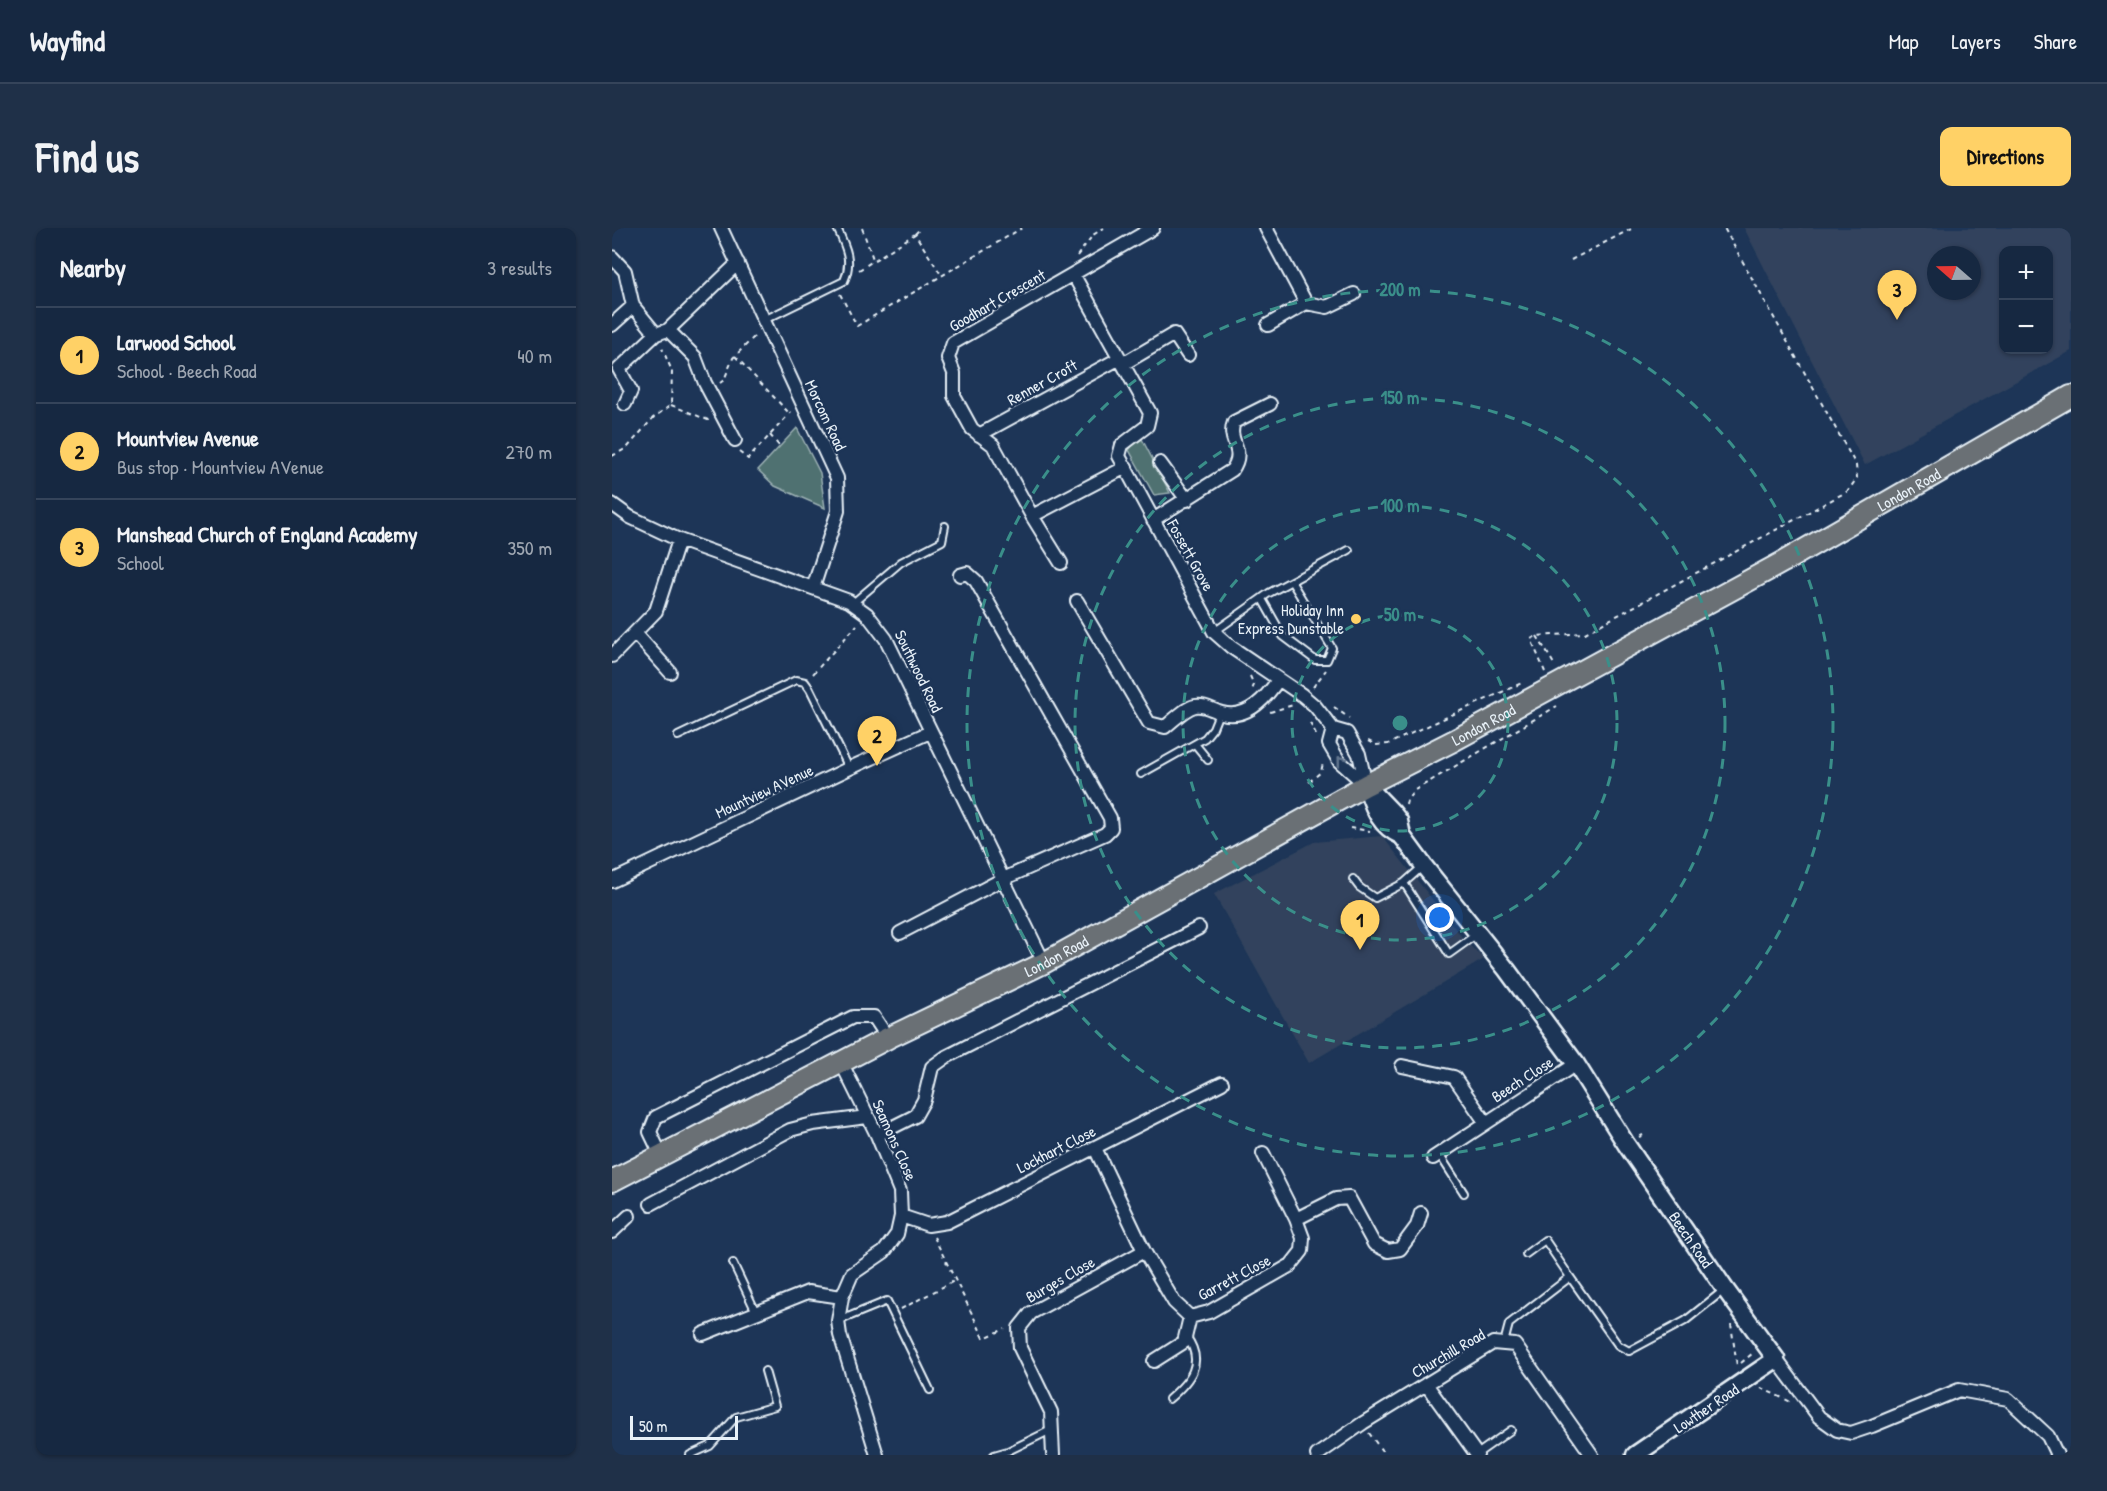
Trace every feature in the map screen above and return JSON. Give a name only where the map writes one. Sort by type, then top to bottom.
[{"type":"main road","name":"London Road","points":[[612,1181],[842,1064],[888,1038],[1044,963],[1366,785],[1453,741],[1783,562],[2071,396]]},
{"type":"street","name":"Morcom Road","points":[[721,228],[837,478],[838,511],[813,588]]},
{"type":"street","points":[[1073,274],[1153,228]]},
{"type":"street","points":[[1266,228],[1306,303]]},
{"type":"street","points":[[612,257],[625,271],[633,306],[695,357],[733,443]]},
{"type":"street","points":[[625,404],[631,391],[619,369],[738,263]]},
{"type":"street","name":"Fossett Grove","points":[[1073,274],[1150,413],[1147,426],[1122,445],[1119,456],[1214,632],[1231,647],[1302,695],[1315,706],[1333,729],[1347,733],[1359,754],[1366,785]]},
{"type":"street","name":"Goodhart Crescent","points":[[1061,563],[993,445],[972,429],[954,396],[954,373],[948,358],[953,343],[1073,274]]},
{"type":"street","points":[[1268,325],[1306,303],[1327,307],[1354,294]]},
{"type":"street","points":[[612,325],[633,306]]},
{"type":"street","points":[[1122,361],[1174,334],[1188,355]]},
{"type":"street","name":"Renner Croft","points":[[979,435],[1122,361]]},
{"type":"street","points":[[1153,520],[1232,470],[1239,454],[1232,436],[1231,429],[1234,422],[1270,404]]},
{"type":"street","points":[[1160,463],[1187,500]]},
{"type":"street","points":[[1032,516],[1126,467]]},
{"type":"street","name":"Southwood Road","points":[[612,504],[630,517],[679,540],[853,603],[867,614],[886,639],[1044,963]]},
{"type":"street","points":[[612,656],[656,611],[679,540]]},
{"type":"street","points":[[900,933],[1003,879],[1106,834],[1111,828],[1110,818],[976,581],[967,573],[960,576]]},
{"type":"street","points":[[1077,601],[1149,723],[1165,727],[1191,707],[1197,706],[1219,713],[1240,714],[1254,707],[1278,680]]},
{"type":"street","points":[[635,633],[670,672]]},
{"type":"street","points":[[1333,729],[1329,744],[1339,761],[1366,785]]},
{"type":"street","name":"Mountview AVenue","points":[[612,881],[930,732]]},
{"type":"street","name":"Beech Road","points":[[1366,785],[1399,821],[1402,836],[1507,970],[1576,1064],[1626,1144],[1725,1289],[1816,1412],[1837,1430],[1851,1433],[1959,1390],[2008,1398],[2048,1436],[2057,1455]]},
{"type":"street","points":[[877,1135],[915,1116],[924,1100],[933,1067],[946,1057],[1200,928]]},
{"type":"street","points":[[662,1155],[650,1132],[656,1117],[853,1017],[874,1017],[888,1038]]},
{"type":"street","name":"Seamons Close","points":[[842,1064],[877,1135],[900,1191],[902,1216]]},
{"type":"street","name":"Beech Close","points":[[1436,1156],[1576,1064]]},
{"type":"street","name":"Beech Close","points":[[1402,1066],[1454,1077],[1486,1122]]},
{"type":"street","name":"Lockhart Close","points":[[928,1225],[947,1222],[1221,1083]]},
{"type":"street","points":[[651,1204],[790,1130],[813,1124],[867,1117]]},
{"type":"street","name":"Garrett Close","points":[[1095,1148],[1144,1251],[1174,1302],[1190,1317],[1209,1312],[1291,1265],[1302,1251],[1303,1238],[1296,1219],[1263,1153]]},
{"type":"street","points":[[1296,1219],[1336,1199],[1349,1198],[1374,1244],[1388,1251],[1400,1249],[1417,1226],[1421,1213]]},
{"type":"street","points":[[612,1232],[629,1216]]},
{"type":"street","points":[[877,1455],[840,1335],[838,1321],[842,1297],[852,1274],[884,1252],[897,1234],[902,1216],[928,1225]]},
{"type":"street","name":"Burges Close","points":[[1053,1455],[1052,1412],[1020,1348],[1019,1328],[1031,1313],[1144,1251]]},
{"type":"street","points":[[703,1334],[808,1292],[842,1297]]},
{"type":"street","points":[[1154,1361],[1184,1342],[1190,1317]]},
{"type":"street","name":"Churchill Road","points":[[1317,1455],[1363,1423],[1493,1343],[1515,1345],[1592,1455]]},
{"type":"street","name":"Lowther Road","points":[[1635,1455],[1776,1359]]},
{"type":"street","points":[[1426,1384],[1477,1455]]},
{"type":"lane","points":[[765,322],[844,281],[849,268],[849,258],[837,228]]},
{"type":"lane","points":[[853,603],[901,562],[942,541],[945,526]]},
{"type":"lane","points":[[1214,632],[1291,581],[1349,550]]},
{"type":"lane","points":[[1262,599],[1283,636],[1315,660],[1327,660],[1332,648],[1291,581]]},
{"type":"lane","points":[[678,736],[796,680],[805,682],[819,704],[850,768]]},
{"type":"lane","points":[[1141,774],[1195,744],[1209,733],[1219,713]]},
{"type":"lane","points":[[1195,744],[1208,760]]},
{"type":"lane","points":[[1353,879],[1359,887],[1375,898],[1404,883],[1424,866]]},
{"type":"lane","points":[[1404,883],[1449,954],[1478,934]]},
{"type":"lane","points":[[1436,1156],[1464,1193]]},
{"type":"lane","points":[[1526,1254],[1545,1240],[1618,1345],[1629,1351],[1685,1320],[1725,1289]]},
{"type":"lane","points":[[733,1263],[756,1313]]},
{"type":"lane","points":[[1503,1344],[1509,1324],[1570,1277]]},
{"type":"lane","points":[[838,1321],[887,1301],[930,1390]]},
{"type":"lane","points":[[1169,1399],[1182,1388],[1194,1371],[1195,1357],[1186,1335]]},
{"type":"lane","points":[[690,1455],[710,1446],[736,1417],[775,1406],[765,1371]]},
{"type":"lane","points":[[994,1455],[1008,1451],[1052,1430]]},
{"type":"lane","points":[[1477,1455],[1511,1430]]},
{"type":"path","points":[[862,228],[873,259]]},
{"type":"path","points":[[921,228],[873,259],[837,288],[857,326],[1022,228]]},
{"type":"path","points":[[1073,274],[1071,266],[1076,257],[1093,235],[1104,228]]},
{"type":"path","points":[[1571,261],[1633,228]]},
{"type":"path","points":[[1536,676],[1546,671],[1531,639],[1537,636],[1585,633],[1848,491],[1857,478],[1856,465],[1724,228]]},
{"type":"path","points":[[915,234],[942,276]]},
{"type":"path","points":[[709,392],[724,380],[735,356],[765,322]]},
{"type":"path","points":[[662,332],[672,371],[671,405]]},
{"type":"path","points":[[735,356],[789,413]]},
{"type":"path","points":[[671,405],[708,420],[713,426]]},
{"type":"path","points":[[612,456],[627,448],[653,418],[671,405]]},
{"type":"path","points":[[733,443],[748,459],[789,413],[803,405]]},
{"type":"path","points":[[708,420],[719,410]]},
{"type":"path","points":[[769,434],[780,447]]},
{"type":"path","points":[[805,682],[867,614]]},
{"type":"path","points":[[1537,636],[1554,664]]},
{"type":"path","points":[[1311,690],[1328,667],[1327,660]]},
{"type":"path","points":[[1246,671],[1254,685],[1252,692]]},
{"type":"path","points":[[1361,737],[1376,745],[1388,744],[1525,681]]},
{"type":"path","points":[[1407,800],[1414,790],[1561,703]]},
{"type":"path","points":[[1264,716],[1273,710],[1293,705],[1300,708]]},
{"type":"path","points":[[1334,707],[1349,719]]},
{"type":"path","points":[[1307,718],[1321,744]]},
{"type":"path","points":[[1309,782],[1321,772],[1324,764],[1322,754]]},
{"type":"path","points":[[928,1225],[984,1338],[1002,1329],[1019,1328]]},
{"type":"path","points":[[893,1313],[954,1280]]},
{"type":"path","points":[[1729,1315],[1737,1366],[1753,1353]]},
{"type":"path","points":[[1754,1386],[1816,1412]]},
{"type":"path","points":[[1363,1423],[1385,1455]]},
{"type":"shaded area","points":[[1744,228],[2071,228],[2071,351],[1865,465]]},
{"type":"shaded area","points":[[1382,836],[1466,942],[1484,959],[1309,1063],[1214,894],[1314,842]]},
{"type":"green space","points":[[797,428],[820,473],[825,508],[775,486],[758,470]]},
{"type":"green space","points":[[1142,439],[1170,493],[1154,495],[1129,450],[1134,443]]},
{"type":"place","name":"Manshead Church of England Academy","points":[[1897,320]]},
{"type":"place","name":"Holiday Inn Express Dunstable","points":[[1356,619]]},
{"type":"place","name":"Mountview Avenue","points":[[877,766]]},
{"type":"place","name":"Larwood School","points":[[1360,950]]}]
